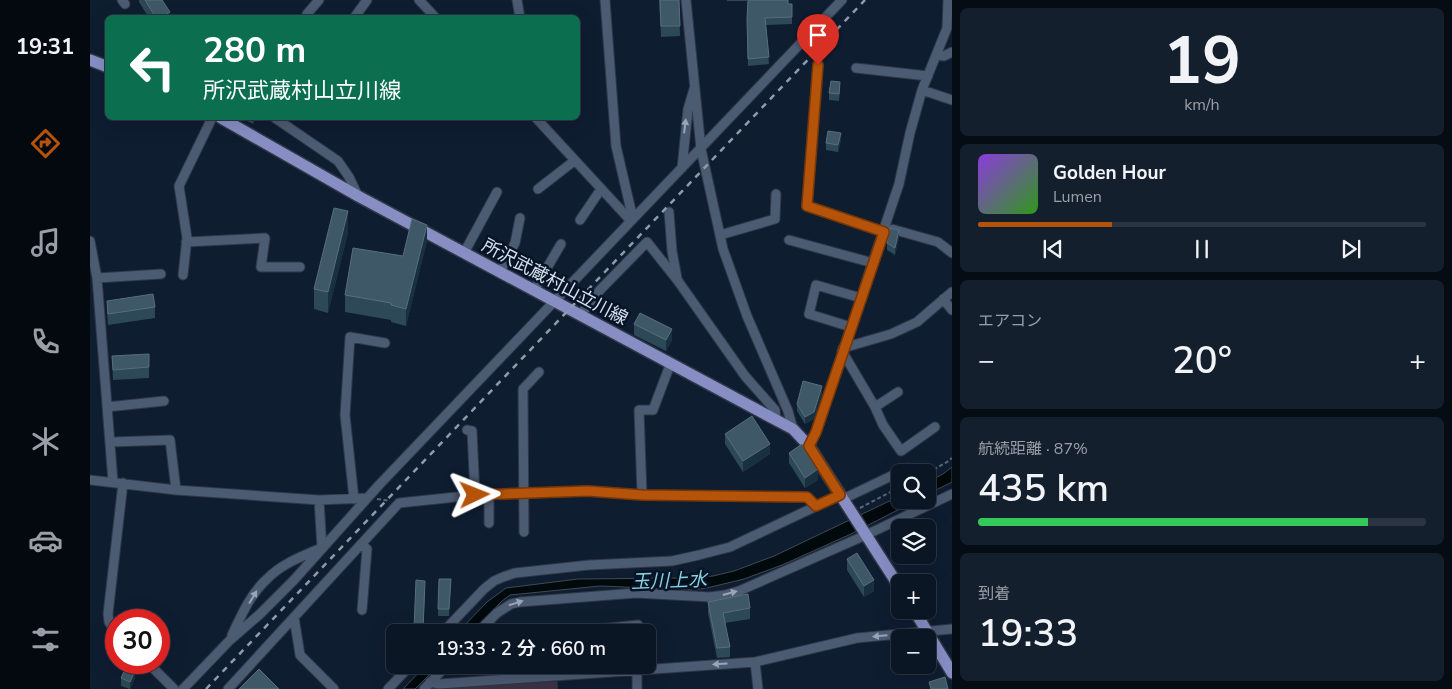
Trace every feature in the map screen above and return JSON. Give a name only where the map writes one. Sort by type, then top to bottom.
[{"type":"main road","points":[[90,60],[105,66]]},
{"type":"main road","name":"所沢武蔵村山立川線","points":[[225,120],[358,196],[581,314],[670,365],[792,429],[809,446],[865,533]]},
{"type":"main road","points":[[865,533],[891,574]]},
{"type":"main road","points":[[936,646],[952,673]]},
{"type":"street","points":[[307,14],[319,0]]},
{"type":"street","points":[[356,15],[368,0]]},
{"type":"street","points":[[419,0],[433,15]]},
{"type":"street","points":[[517,0],[520,15]]},
{"type":"street","points":[[605,0],[616,146],[632,220]]},
{"type":"street","points":[[686,0],[701,149],[720,235],[740,300],[788,411],[792,429]]},
{"type":"street","points":[[183,689],[230,640],[282,592],[315,558],[367,498],[842,0]]},
{"type":"street","points":[[809,446],[816,432],[885,229],[899,184],[922,90],[947,28],[948,0]]},
{"type":"street","points":[[936,55],[944,56],[952,52]]},
{"type":"street","points":[[818,65],[807,206],[885,229],[938,242],[952,253]]},
{"type":"street","points":[[856,68],[928,76]]},
{"type":"street","points":[[682,168],[688,109],[695,86]]},
{"type":"street","points":[[922,90],[952,100]]},
{"type":"street","points":[[183,275],[186,242],[179,186],[211,120]]},
{"type":"street","points":[[278,120],[338,160],[358,196]]},
{"type":"street","points":[[538,120],[632,220]]},
{"type":"street","points":[[538,188],[574,160]]},
{"type":"street","points":[[580,220],[602,190]]},
{"type":"street","points":[[464,253],[496,192]]},
{"type":"street","points":[[720,235],[775,219],[776,194]]},
{"type":"street","points":[[669,212],[672,251],[678,281]]},
{"type":"street","points":[[500,272],[515,243],[520,218]]},
{"type":"street","points":[[186,242],[264,238],[261,267],[300,267]]},
{"type":"street","points":[[789,240],[873,263]]},
{"type":"street","points":[[90,242],[107,408],[118,482],[108,609]]},
{"type":"street","points":[[581,314],[600,290],[647,242],[678,281],[734,362],[775,410],[776,420]]},
{"type":"street","points":[[534,290],[561,244]]},
{"type":"street","points":[[94,272],[161,274]]},
{"type":"street","points":[[851,327],[809,314],[816,285],[861,298]]},
{"type":"street","points":[[843,350],[891,334],[917,322],[952,292]]},
{"type":"street","points":[[943,299],[952,310]]},
{"type":"street","points":[[354,499],[345,415],[350,337],[385,343]]},
{"type":"street","points":[[843,350],[883,425],[901,451],[935,427]]},
{"type":"street","points":[[642,495],[639,410],[653,410],[670,365]]},
{"type":"street","points":[[524,532],[523,389],[539,372]]},
{"type":"street","points":[[875,407],[898,392]]},
{"type":"street","points":[[107,408],[164,401]]},
{"type":"street","points":[[467,430],[472,431],[475,495]]},
{"type":"street","points":[[111,442],[170,440],[176,490]]},
{"type":"street","points":[[451,624],[484,589],[494,581],[509,575],[589,564],[672,561],[730,548],[816,506],[845,503],[891,477]]},
{"type":"street","points":[[90,480],[176,490],[319,500],[367,498]]},
{"type":"street","points":[[228,689],[399,503],[489,494],[588,491],[642,495],[807,497],[816,506]]},
{"type":"street","points":[[489,494],[489,523]]},
{"type":"street","points":[[487,624],[511,604],[533,600],[636,593],[698,597],[725,595],[739,591],[952,494]]},
{"type":"street","points":[[319,500],[322,548]]},
{"type":"street","points":[[361,544],[367,549],[362,610]]},
{"type":"street","points":[[230,640],[250,601],[268,578],[301,557],[322,548]]},
{"type":"street","points":[[294,617],[300,655],[334,689]]},
{"type":"street","points":[[936,631],[952,629]]},
{"type":"street","points":[[656,666],[755,662],[857,638],[891,635]]},
{"type":"street","points":[[755,662],[758,689]]},
{"type":"street","points":[[159,674],[174,689]]},
{"type":"street","points":[[388,689],[402,674]]},
{"type":"street","points":[[424,689],[437,685],[547,674]]},
{"type":"street","points":[[637,689],[640,674]]},
{"type":"path","points":[[936,469],[952,458]]},
{"type":"path","points":[[845,503],[891,490]]},
{"type":"path","points":[[367,498],[399,503]]},
{"type":"shaded area","points":[[557,677],[558,689],[428,689],[431,685]]},
{"type":"water","points":[[952,467],[952,482],[936,490],[936,478]]},
{"type":"water","name":"玉川上水","points":[[891,500],[891,509],[900,509],[851,534],[782,565],[744,579],[695,590],[600,586],[510,595],[479,624],[466,624],[487,602],[506,588],[578,579],[713,576],[734,571],[774,556]]},
{"type":"water","points":[[417,674],[430,674],[415,689],[403,689]]},
{"type":"building","points":[[145,0],[162,0],[170,12],[166,15],[154,15]]},
{"type":"building","points":[[660,0],[679,0],[680,26],[661,26]]},
{"type":"building","points":[[748,0],[788,0],[788,4],[792,4],[792,17],[765,18],[769,57],[748,59]]},
{"type":"building","points":[[831,81],[840,82],[839,94],[829,93]]},
{"type":"building","points":[[828,131],[841,133],[838,145],[826,143]]},
{"type":"building","points":[[334,208],[348,211],[328,292],[314,289]]},
{"type":"building","points":[[412,219],[427,225],[406,309],[391,305],[391,303],[345,295],[353,248],[403,256]]},
{"type":"building","points":[[890,228],[899,230],[895,248],[887,243]]},
{"type":"building","points":[[153,294],[155,307],[108,314],[107,301]]},
{"type":"building","points":[[640,313],[672,329],[666,340],[634,324]]},
{"type":"building","points":[[149,354],[149,367],[113,370],[112,356]]},
{"type":"building","points":[[803,381],[822,386],[814,412],[805,417],[797,404]]},
{"type":"building","points":[[752,416],[770,444],[743,461],[725,434]]},
{"type":"building","points":[[802,444],[818,469],[805,478],[789,453]]},
{"type":"building","points":[[857,553],[874,580],[864,586],[847,559]]},
{"type":"building","points":[[439,579],[451,579],[449,609],[438,609]]},
{"type":"building","points":[[416,580],[425,581],[423,624],[414,624]]},
{"type":"building","points":[[748,594],[750,608],[723,613],[730,647],[717,648],[708,602]]},
{"type":"building","points":[[259,669],[279,689],[239,689]]},
{"type":"building","points":[[123,674],[134,674],[130,682],[121,678]]},
{"type":"building","points":[[945,677],[948,689],[931,689],[929,682]]},
{"type":"railway","points":[[206,689],[865,0]]},
{"type":"route","points":[[475,495],[588,491],[642,495],[807,497],[816,506],[840,495],[809,446],[816,432],[884,232],[807,206],[818,65]]}]
